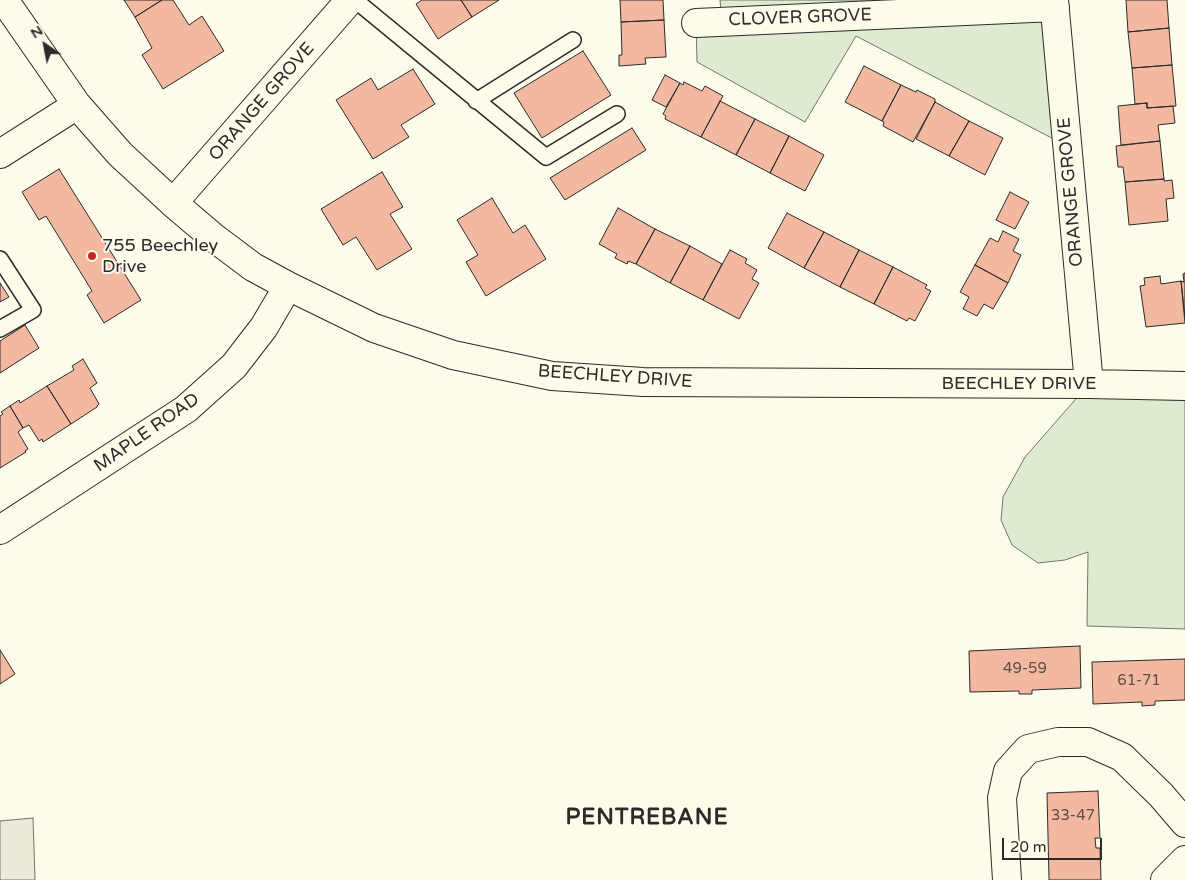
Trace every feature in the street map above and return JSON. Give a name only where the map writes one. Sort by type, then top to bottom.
[{"type":"street","name":"BEECHLEY DRIVE","points":[[4,0],[77,105],[120,154],[213,237],[253,267],[288,286],[374,328],[452,355],[552,376],[643,382],[1185,386]]},
{"type":"street","name":"ORANGE GROVE","points":[[173,203],[350,0]]},
{"type":"street","name":"ORANGE GROVE","points":[[1054,4],[1089,384]]},
{"type":"street","name":"CLOVER GROVE","points":[[696,23],[1054,4]]},
{"type":"street","points":[[0,154],[77,105]]},
{"type":"street","name":"MAPLE ROAD","points":[[0,530],[186,409],[234,366],[264,327],[288,286]]},
{"type":"street","points":[[1007,880],[1002,798],[1008,770],[1028,749],[1058,742],[1088,742],[1122,757],[1161,795],[1185,824]]},
{"type":"street","points":[[1165,880],[1185,860]]},
{"type":"lane","points":[[355,0],[546,157],[617,114]]},
{"type":"lane","points":[[476,101],[573,40]]},
{"type":"lane","points":[[0,259],[33,310],[0,329]]},
{"type":"green space","points":[[720,0],[1054,0],[1067,146],[856,36],[805,122],[697,62],[696,23],[722,21]]},
{"type":"green space","points":[[1089,384],[1185,386],[1185,629],[1087,626],[1088,552],[1065,560],[1038,563],[1012,545],[1001,520],[1003,497],[1025,457]]},
{"type":"shaded area","points":[[33,818],[35,880],[0,880],[0,821]]},
{"type":"building","points":[[124,0],[162,0],[135,17]]},
{"type":"building","points":[[162,0],[173,0],[189,25],[202,16],[224,51],[163,89],[142,55],[152,48],[135,17]]},
{"type":"building","points":[[422,0],[461,0],[472,17],[438,39],[416,4]]},
{"type":"building","points":[[461,0],[499,0],[472,17]]},
{"type":"building","points":[[620,0],[663,0],[664,20],[621,22]]},
{"type":"building","points":[[1126,0],[1167,0],[1169,28],[1128,32]]},
{"type":"building","points":[[664,20],[666,57],[645,58],[646,64],[619,66],[619,55],[622,55],[621,22]]},
{"type":"building","points":[[1169,28],[1172,65],[1132,68],[1128,32]]},
{"type":"building","points":[[583,51],[611,95],[542,138],[514,93]]},
{"type":"building","points":[[1172,65],[1176,106],[1147,108],[1147,103],[1135,104],[1132,68]]},
{"type":"building","points":[[864,66],[901,85],[882,121],[845,102]]},
{"type":"building","points":[[413,69],[435,104],[401,125],[409,137],[373,159],[336,100],[371,78],[378,90]]},
{"type":"building","points":[[665,75],[680,83],[666,107],[652,100]]},
{"type":"building","points":[[684,82],[702,91],[705,86],[723,96],[701,137],[665,119],[666,116],[663,114],[680,83],[683,85]]},
{"type":"building","points":[[901,85],[935,99],[913,142],[883,126],[884,122],[882,121]]},
{"type":"building","points":[[720,101],[755,119],[736,155],[701,137]]},
{"type":"building","points":[[935,102],[969,121],[949,156],[916,139]]},
{"type":"building","points":[[1147,103],[1147,108],[1173,106],[1175,123],[1158,125],[1160,141],[1121,145],[1118,106]]},
{"type":"building","points":[[755,119],[789,136],[770,173],[736,155]]},
{"type":"building","points":[[969,121],[1003,138],[985,175],[949,156]]},
{"type":"building","points":[[632,128],[646,150],[565,200],[550,178]]},
{"type":"building","points":[[789,136],[824,155],[805,191],[770,173]]},
{"type":"building","points":[[1160,141],[1164,179],[1125,182],[1123,167],[1118,167],[1116,146]]},
{"type":"building","name":"755 Beechley Drive","points":[[59,169],[141,300],[104,323],[87,295],[92,291],[46,216],[39,220],[22,192]]},
{"type":"building","points":[[382,172],[403,207],[390,214],[412,249],[377,270],[356,237],[343,245],[321,209]]},
{"type":"building","points":[[1164,179],[1164,181],[1172,180],[1174,198],[1166,199],[1168,221],[1129,225],[1125,182]]},
{"type":"building","points":[[1010,192],[1029,202],[1015,229],[996,220]]},
{"type":"building","points":[[492,198],[513,233],[525,225],[546,259],[486,296],[466,262],[478,255],[457,220]]},
{"type":"building","points":[[618,208],[655,229],[636,264],[628,261],[627,264],[615,258],[617,254],[599,244]]},
{"type":"building","points":[[787,213],[824,232],[804,268],[768,248]]},
{"type":"building","points":[[655,229],[690,246],[670,283],[636,264]]},
{"type":"building","points":[[1003,231],[1019,239],[1013,251],[1021,255],[1008,283],[975,265],[990,238],[998,242]]},
{"type":"building","points":[[824,232],[859,250],[840,287],[804,268]]},
{"type":"building","points":[[690,246],[722,264],[703,300],[670,283]]},
{"type":"building","points":[[730,250],[747,259],[745,263],[757,270],[752,279],[759,283],[739,319],[703,300]]},
{"type":"building","points":[[859,250],[893,267],[874,304],[840,287]]},
{"type":"building","points":[[975,265],[1008,283],[993,309],[984,304],[977,316],[963,309],[969,297],[960,292]]},
{"type":"building","points":[[893,267],[927,285],[925,288],[931,291],[915,321],[909,318],[907,321],[874,304]]},
{"type":"building","points":[[1185,273],[1185,317],[1181,281],[1184,282],[1183,274]]},
{"type":"building","points":[[1160,276],[1161,284],[1181,281],[1185,323],[1146,327],[1140,286],[1145,285],[1144,278]]},
{"type":"building","points":[[0,283],[9,297],[0,302]]},
{"type":"building","points":[[25,325],[39,348],[0,373],[0,341]]},
{"type":"building","points":[[83,359],[97,383],[90,388],[99,404],[71,424],[47,386],[74,370],[72,366]]},
{"type":"building","points":[[47,386],[71,424],[43,442],[42,439],[39,441],[29,425],[23,428],[10,406],[19,400],[20,403]]},
{"type":"building","points":[[10,406],[23,428],[18,432],[28,449],[0,468],[0,416],[3,414],[1,412]]},
{"type":"building","points":[[1080,646],[1081,688],[1032,690],[1032,694],[1019,694],[1019,691],[970,692],[969,651]]},
{"type":"building","points":[[0,650],[15,674],[0,684]]},
{"type":"building","points":[[1185,659],[1185,700],[1155,701],[1155,705],[1142,706],[1142,702],[1093,704],[1092,662]]},
{"type":"building","points":[[1098,791],[1100,838],[1095,838],[1096,848],[1100,848],[1101,880],[1049,880],[1047,793]]},
{"type":"place","name":"755 Beechley Drive","points":[[92,256]]},
{"type":"district","name":"PENTREBANE","points":[[647,818]]}]
